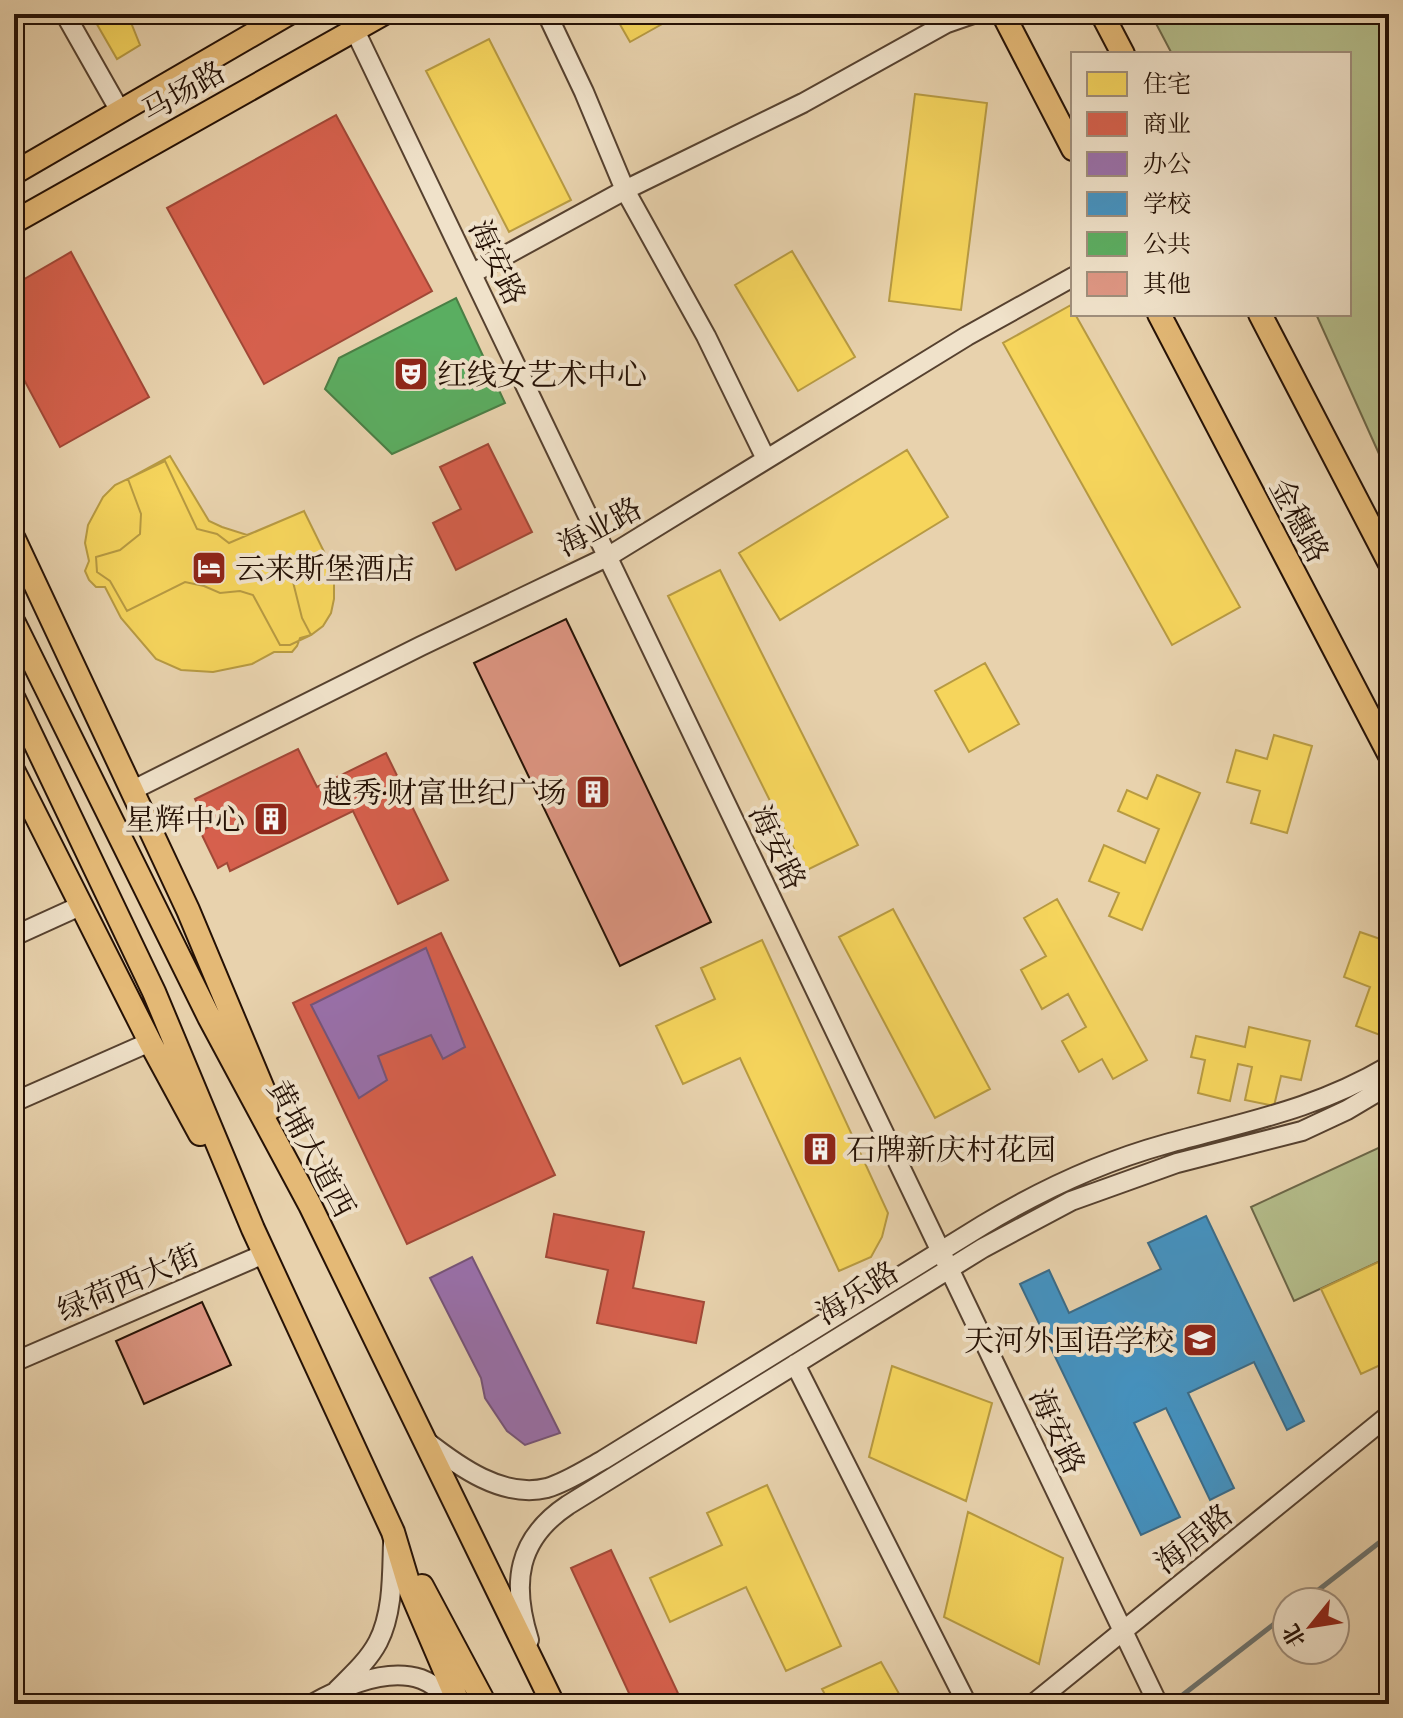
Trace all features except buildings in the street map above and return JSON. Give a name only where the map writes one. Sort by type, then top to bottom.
[{"type":"main road","name":"马场路","points":[[14,173],[288,14]]},
{"type":"main road","name":"马场路","points":[[14,222],[350,22],[383,14]]},
{"type":"main road","points":[[1003,14],[1071,145]]},
{"type":"main road","points":[[1102,14],[1122,52]]},
{"type":"main road","name":"金穗路","points":[[1160,316],[1389,754]]},
{"type":"main road","name":"金穗路","points":[[1261,316],[1389,562]]},
{"type":"main road","points":[[14,539],[208,955],[310,1205]]},
{"type":"main road","name":"黄埔大道西","points":[[14,623],[209,1017],[310,1205],[550,1701]]},
{"type":"main road","points":[[14,699],[154,992],[264,1254],[393,1532],[485,1704]]},
{"type":"main road","points":[[14,772],[150,1042],[253,1229]]},
{"type":"main road","points":[[393,1532],[411,1592],[458,1704]]},
{"type":"street","points":[[65,14],[120,111]]},
{"type":"street","points":[[547,14],[625,190],[706,336],[766,459]]},
{"type":"street","points":[[473,273],[625,190],[803,103],[947,23],[973,14]]},
{"type":"street","name":"海安路","points":[[350,22],[1158,1704]]},
{"type":"street","name":"海业路","points":[[133,790],[609,556],[967,336],[1071,278]]},
{"type":"street","points":[[14,936],[80,906]]},
{"type":"street","points":[[14,1102],[150,1042]]},
{"type":"street","name":"海乐路","points":[[421,1437],[461,1466],[505,1486],[534,1490],[562,1482],[603,1460],[1006,1211],[1097,1167],[1166,1144],[1298,1109],[1351,1087],[1389,1066]]},
{"type":"street","name":"海乐路","points":[[550,1701],[527,1632],[519,1587],[521,1567],[538,1531],[551,1517],[949,1268],[1071,1201],[1177,1163],[1302,1131],[1347,1110],[1389,1085]]},
{"type":"street","name":"绿荷西大街","points":[[14,1362],[264,1254]]},
{"type":"street","points":[[795,1364],[967,1704]]},
{"type":"street","name":"海居路","points":[[1033,1704],[1389,1415]]},
{"type":"street","points":[[337,1690],[378,1642],[387,1614],[393,1532]]},
{"type":"street","points":[[312,1704],[337,1690],[374,1679],[402,1676],[420,1678],[458,1704]]},
{"type":"green space","points":[[1151,14],[1389,14],[1389,476],[1317,316],[1351,316],[1351,52],[1171,52]]},
{"type":"green space","points":[[1389,1143],[1389,1257],[1294,1301],[1251,1207]]},
{"type":"waterway","points":[[1324,1586],[1389,1535]]},
{"type":"waterway","points":[[1171,1704],[1271,1626]]},
{"type":"place","name":"红线女艺术中心","points":[[411,374]]},
{"type":"place","name":"云来斯堡酒店","points":[[209,568]]},
{"type":"place","name":"越秀·财富世纪广场","points":[[593,792]]},
{"type":"place","name":"星辉中心","points":[[271,819]]},
{"type":"place","name":"石牌新庆村花园","points":[[820,1149]]},
{"type":"place","name":"天河外国语学校","points":[[1200,1340]]}]
